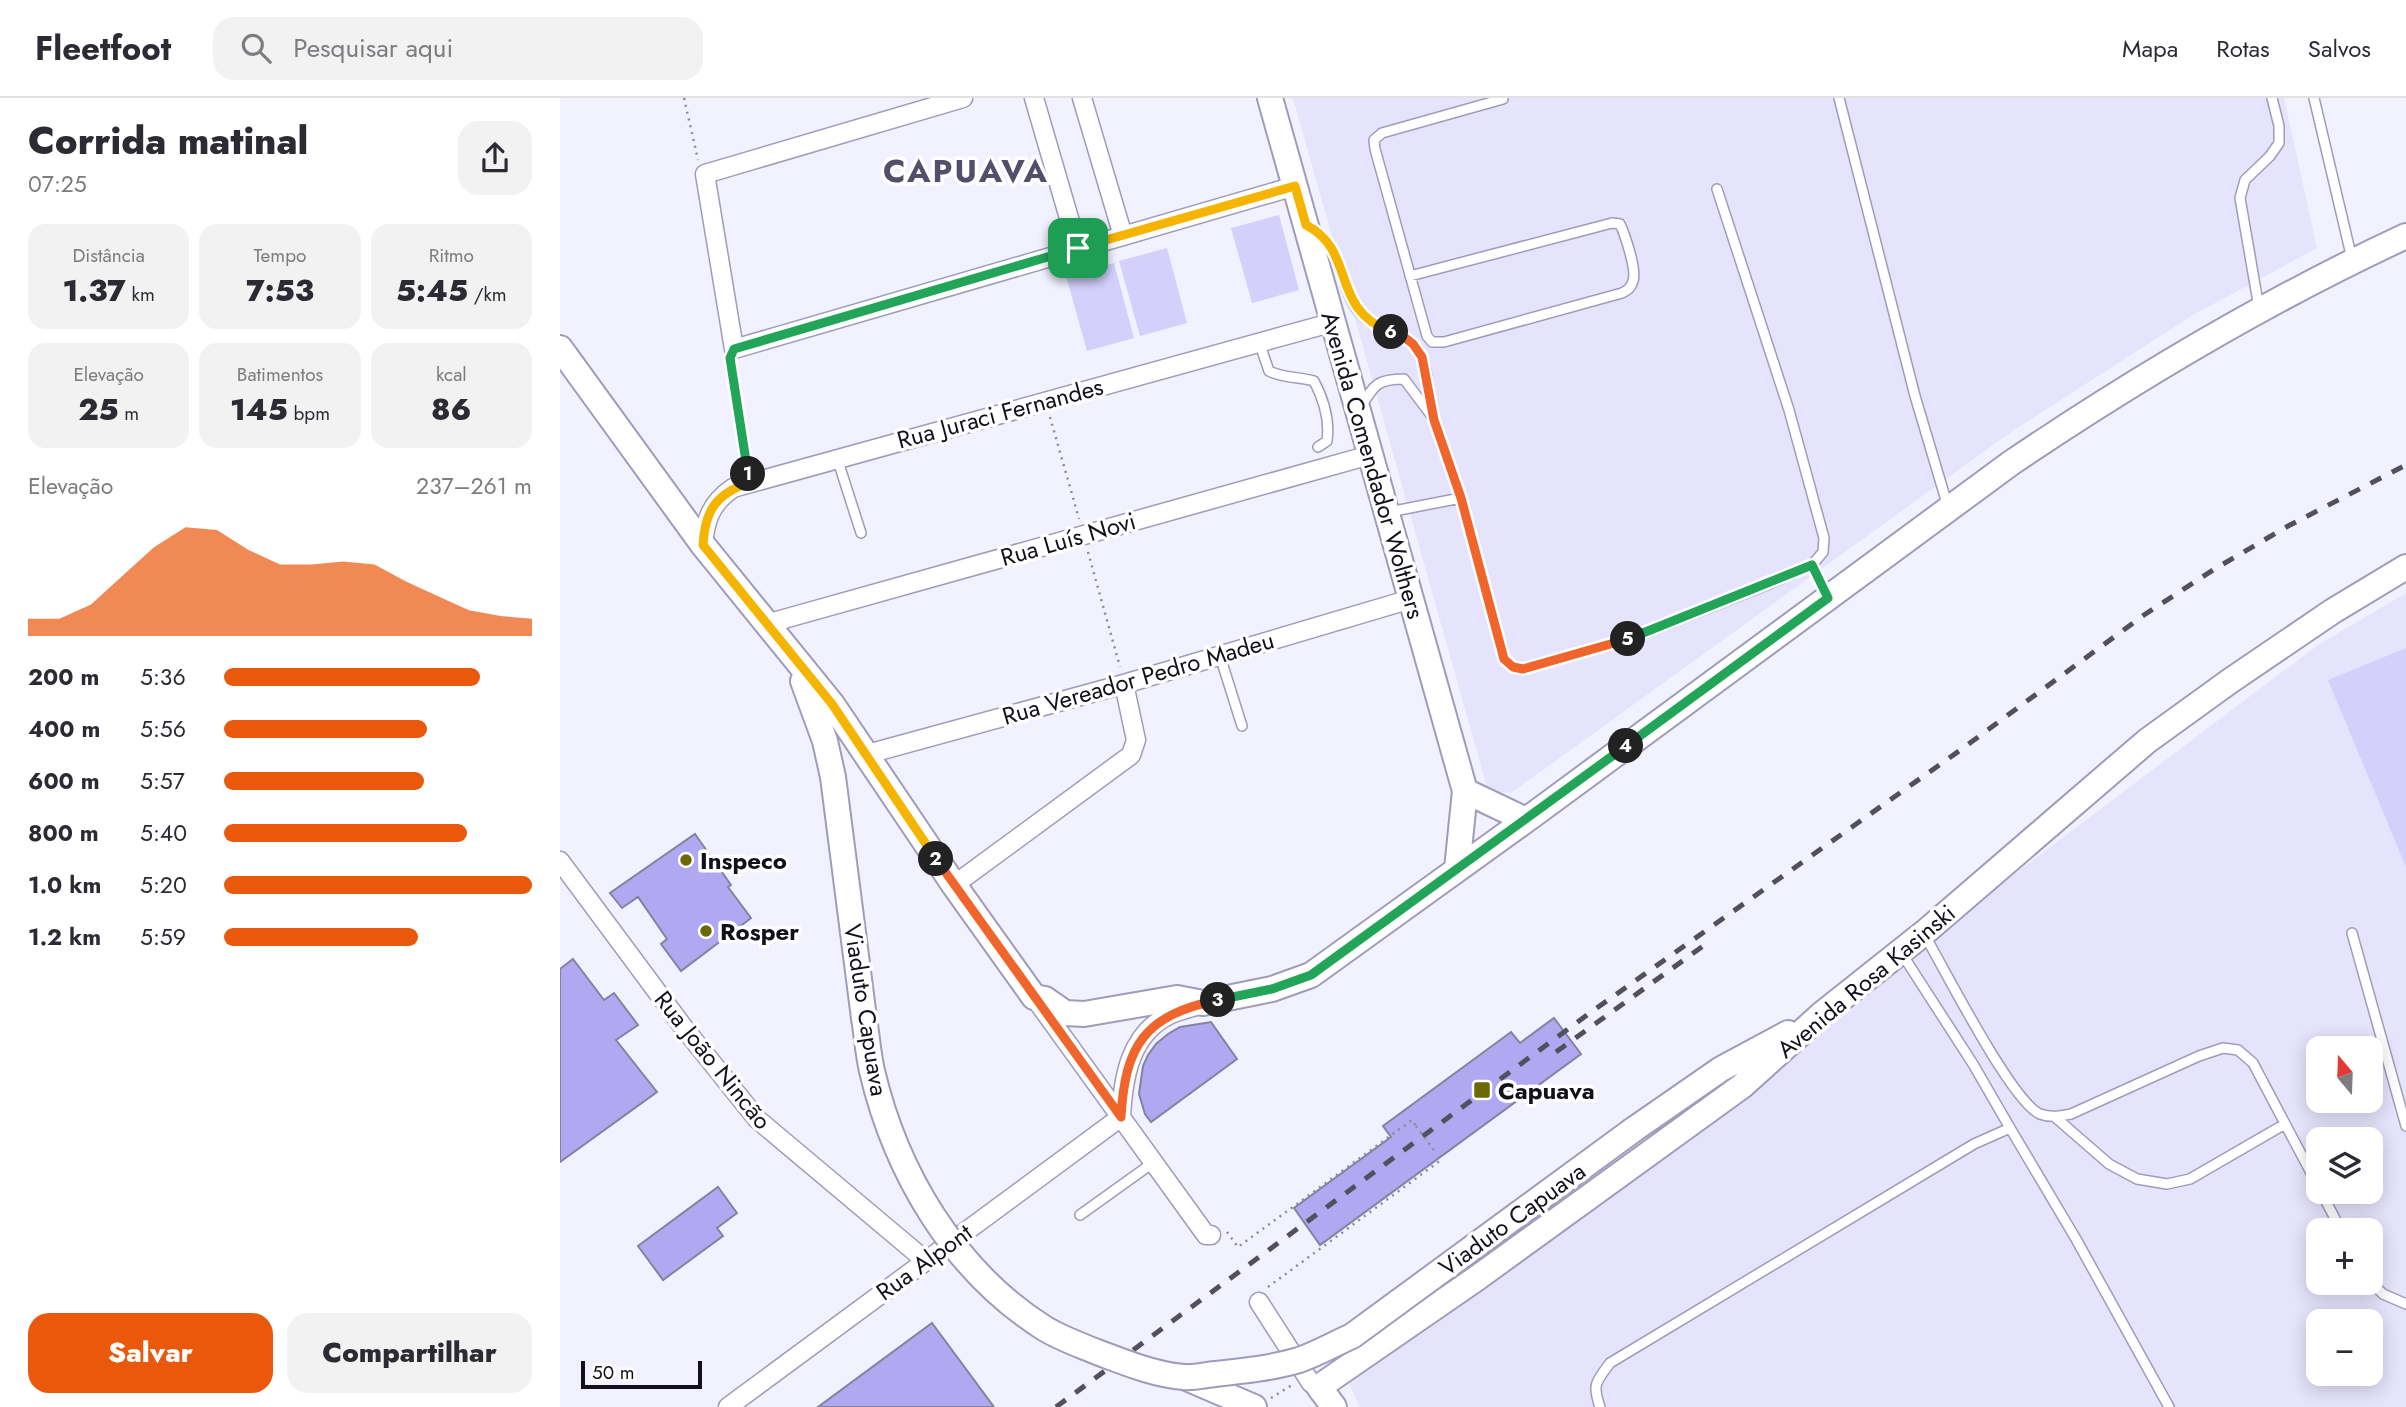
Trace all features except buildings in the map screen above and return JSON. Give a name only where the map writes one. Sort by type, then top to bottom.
[{"type":"main road","name":"Avenida Comendador Wolthers","points":[[1270,98],[1465,791],[1457,869]]},
{"type":"main road","points":[[560,348],[703,545],[832,704],[954,886],[1034,997],[1045,999],[1065,1013],[1084,1014],[1177,998],[1203,1003],[1272,989],[1311,975],[2011,463],[2209,337],[2259,309],[2406,236]]},
{"type":"main road","name":"Avenida Rosa Kasinski","points":[[1320,1390],[1742,1086],[1822,1014],[1924,933],[2147,741],[2322,619],[2406,567]]},
{"type":"main road","name":"Viaduto Capuava","points":[[795,661],[825,741],[833,777],[871,1068],[881,1105],[902,1161],[948,1240],[980,1276],[1046,1329],[1111,1357],[1150,1370],[1184,1377],[1260,1404]]},
{"type":"main road","points":[[1465,791],[1526,820]]},
{"type":"main road","name":"Viaduto Capuava","points":[[1184,1377],[1241,1372],[1290,1362],[1320,1352],[1352,1336],[1633,1130],[1721,1069],[1822,1014]]},
{"type":"street","points":[[963,98],[705,174],[734,349],[1295,186]]},
{"type":"street","points":[[1034,98],[1078,248]]},
{"type":"street","points":[[1082,98],[1123,236]]},
{"type":"street","name":"Rua Juraci Fernandes","points":[[703,545],[704,526],[712,508],[733,488],[1334,322]]},
{"type":"street","name":"Rua Luís Novi","points":[[766,624],[1370,455]]},
{"type":"street","name":"Rua Vereador Pedro Madeu","points":[[864,755],[1124,684],[1411,599]]},
{"type":"street","points":[[954,886],[1131,755],[1136,740],[1124,684]]},
{"type":"street","name":"Rua João Nincão","points":[[560,860],[684,1028],[757,1119],[926,1261]]},
{"type":"street","points":[[1034,997],[1206,1235],[1217,1231]]},
{"type":"street","points":[[1121,1117],[1125,1072],[1134,1050],[1147,1032],[1169,1015],[1203,1003]]},
{"type":"street","name":"Rua Alpont","points":[[727,1407],[1121,1117]]},
{"type":"street","points":[[1261,1296],[1320,1390]]},
{"type":"lane","points":[[1410,276],[1612,223],[1620,224],[1624,232],[1635,277],[1630,288],[1622,293],[1444,342],[1432,342],[1427,337],[1410,276],[1374,140],[1382,133],[1504,98]]},
{"type":"lane","points":[[1839,98],[1915,396],[1949,508]]},
{"type":"lane","points":[[2259,309],[2240,198],[2245,180],[2270,156],[2279,143],[2279,126],[2272,98]]},
{"type":"lane","points":[[2314,98],[2353,261]]},
{"type":"lane","points":[[1306,225],[1317,231],[1334,252],[1354,305],[1374,326],[1404,337],[1422,357],[1434,420],[1461,498],[1504,659],[1513,667],[1523,669],[1625,640],[1812,565],[1823,552],[1824,538],[1789,410],[1717,189]]},
{"type":"lane","points":[[1259,342],[1269,371],[1276,375],[1300,377],[1314,382],[1323,399],[1328,432],[1327,441],[1318,447]]},
{"type":"lane","points":[[1358,411],[1372,388],[1385,379],[1404,379],[1434,420]]},
{"type":"lane","points":[[837,458],[861,533]]},
{"type":"lane","points":[[1387,513],[1461,498]]},
{"type":"lane","points":[[1812,565],[1828,598]]},
{"type":"lane","points":[[1220,656],[1242,726]]},
{"type":"lane","points":[[1924,933],[2015,1091],[2038,1113],[2055,1117],[2071,1114],[2199,1056],[2223,1048],[2238,1050],[2253,1063],[2306,1164]]},
{"type":"lane","points":[[2352,933],[2406,1126]]},
{"type":"lane","points":[[1900,952],[1973,1064],[2076,1239],[2169,1407]]},
{"type":"lane","points":[[2055,1117],[2109,1164],[2137,1179],[2166,1184],[2190,1179],[2285,1124]]},
{"type":"lane","points":[[1600,1407],[1594,1390],[1599,1377],[1610,1363],[1974,1144],[2010,1128]]},
{"type":"lane","points":[[1080,1215],[1154,1162]]},
{"type":"lane","points":[[2383,1294],[2406,1304]]},
{"type":"path","points":[[684,98],[699,168],[705,174]]},
{"type":"path","points":[[734,349],[730,358],[750,482]]},
{"type":"path","points":[[1217,1231],[1238,1247],[1412,1120],[1441,1160],[1261,1296]]},
{"type":"path","points":[[1260,1404],[1320,1390]]},
{"type":"shaded area","points":[[1293,98],[2284,98],[2317,248],[2193,315],[2011,432],[1511,793],[1488,791]]},
{"type":"shaded area","points":[[1279,215],[1299,290],[1252,303],[1231,228]]},
{"type":"shaded area","points":[[1167,248],[1187,323],[1140,336],[1119,261]]},
{"type":"shaded area","points":[[1114,263],[1134,338],[1087,351],[1066,276]]},
{"type":"shaded area","points":[[2406,593],[2406,1407],[1360,1407],[1349,1384],[1854,1008],[2005,881],[2318,645]]},
{"type":"shaded area","points":[[2406,648],[2406,867],[2328,680]]},
{"type":"railway","points":[[1056,1407],[1587,1015],[1959,751],[2144,615],[2288,526],[2406,465]]},
{"type":"railway","points":[[1556,1052],[1706,944]]},
{"type":"place","name":"Inspeco","points":[[686,860]]},
{"type":"place","name":"Rosper","points":[[706,931]]},
{"type":"place","name":"Capuava","points":[[1482,1090]]},
{"type":"district","name":"CAPUAVA","points":[[966,171]]},
{"type":"route","points":[[1295,186],[1306,225],[1317,231],[1334,252],[1354,305],[1374,326],[1404,337],[1422,357],[1434,420],[1461,498],[1504,659],[1513,667],[1523,669],[1625,640],[1812,565],[1828,598],[1311,975],[1297,982],[1203,1003],[1169,1015],[1147,1032],[1134,1050],[1125,1072],[1121,1117],[954,886],[832,704],[703,545],[704,526],[712,508],[733,488],[750,482],[730,358],[734,349],[1078,248],[1295,186]]}]
